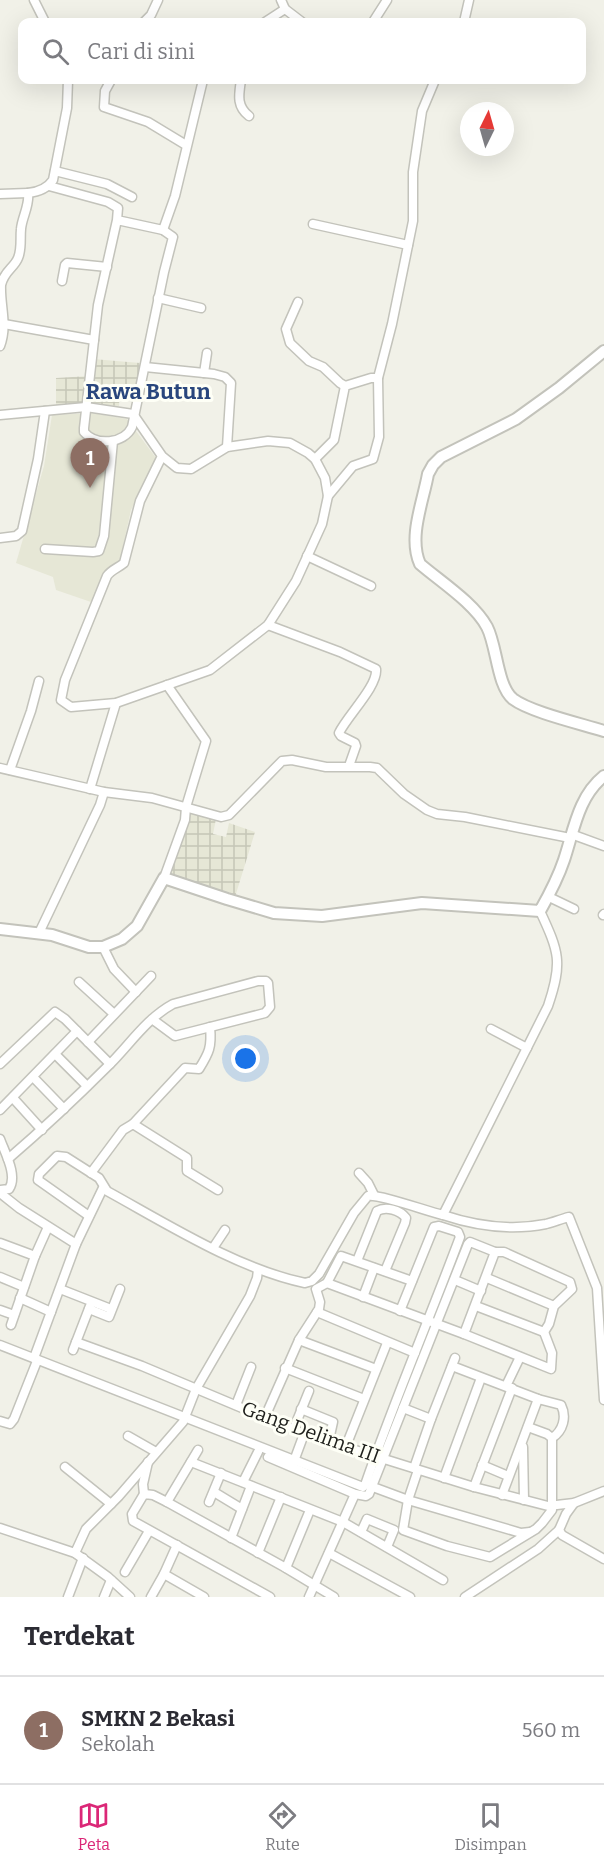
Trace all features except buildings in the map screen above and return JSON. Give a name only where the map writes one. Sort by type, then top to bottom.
[{"type":"street","points":[[34,0],[43,18]]},
{"type":"street","points":[[148,18],[158,0]]},
{"type":"street","points":[[281,0],[285,9],[297,18]]},
{"type":"street","points":[[376,18],[387,0]]},
{"type":"street","points":[[465,18],[469,0]]},
{"type":"street","points":[[271,18],[285,9]]},
{"type":"street","points":[[0,194],[38,192],[49,186],[53,180],[67,108],[68,84]]},
{"type":"street","points":[[109,84],[105,91],[104,107],[148,122],[186,145]]},
{"type":"street","points":[[163,230],[175,196],[202,84]]},
{"type":"street","points":[[241,84],[239,100],[241,108],[249,116]]},
{"type":"street","points":[[328,496],[353,466],[373,459],[379,437],[378,378],[408,245],[414,205],[415,155],[422,111],[433,84]]},
{"type":"street","points":[[55,171],[109,184],[132,197]]},
{"type":"street","points":[[108,202],[109,184]]},
{"type":"street","points":[[49,186],[108,202],[118,208],[98,305],[86,407],[86,435],[113,441],[127,435],[132,427],[133,414],[146,367],[158,298],[173,243],[171,234],[163,230],[117,220]]},
{"type":"street","points":[[0,346],[3,324],[0,303],[2,285],[9,269],[19,256],[21,228],[29,201],[28,193]]},
{"type":"street","points":[[313,224],[408,245]]},
{"type":"street","points":[[62,281],[67,264],[106,267]]},
{"type":"street","points":[[158,298],[201,309]]},
{"type":"street","points":[[298,302],[286,329],[290,343],[309,361],[323,367],[345,386],[378,378]]},
{"type":"street","points":[[3,324],[94,340]]},
{"type":"street","points":[[604,351],[516,419],[441,457],[433,465],[415,540],[416,554],[420,564],[476,612],[486,626],[494,642],[504,685],[511,698],[524,706],[604,731]]},
{"type":"street","points":[[204,373],[207,353]]},
{"type":"street","points":[[146,367],[225,377],[231,383],[227,447]]},
{"type":"street","points":[[315,459],[334,440],[345,386]]},
{"type":"street","points":[[0,416],[86,407],[133,414],[162,456],[177,468],[191,469],[227,447],[268,441],[290,443],[315,459],[325,478],[328,496],[322,524],[296,581],[268,625],[210,670],[116,703],[70,707],[61,697],[65,680],[106,576],[124,563],[140,501],[162,456]]},
{"type":"street","points":[[0,538],[16,536],[22,531],[38,459],[45,411]]},
{"type":"street","points":[[45,549],[99,551],[104,536],[113,441]]},
{"type":"street","points":[[307,556],[371,586]]},
{"type":"street","points":[[268,625],[340,652],[376,669],[375,680],[344,722],[339,733],[354,742],[356,746],[349,766]]},
{"type":"street","points":[[10,770],[39,681]]},
{"type":"street","points":[[0,928],[52,935],[89,947],[103,947],[122,939],[137,926],[164,878],[185,819],[186,807],[206,741],[167,685]]},
{"type":"street","points":[[90,789],[116,703]]},
{"type":"street","points":[[0,768],[104,792],[152,798],[216,816],[229,815],[282,760],[326,767],[377,768],[404,794],[437,814],[571,836],[604,846]]},
{"type":"street","points":[[540,911],[549,897],[564,861],[587,794],[604,776]]},
{"type":"street","points":[[39,933],[100,806],[104,792]]},
{"type":"street","points":[[164,878],[274,913],[322,916],[422,903],[540,911]]},
{"type":"street","points":[[549,897],[574,909]]},
{"type":"street","points":[[443,1215],[554,990],[558,963],[553,939],[540,911]]},
{"type":"street","points":[[103,947],[114,969],[135,992]]},
{"type":"street","points":[[88,1042],[151,976]]},
{"type":"street","points":[[80,981],[114,1014]]},
{"type":"street","points":[[4,1156],[42,1131],[152,1019],[173,1004],[258,981],[266,981],[268,984],[270,1007],[268,1011],[175,1036],[152,1019]]},
{"type":"street","points":[[0,1064],[55,1012],[110,1064]]},
{"type":"street","points":[[92,1173],[123,1130],[133,1124],[185,1068],[199,1069],[209,1052],[210,1027]]},
{"type":"street","points":[[492,1029],[527,1048]]},
{"type":"street","points":[[0,1110],[77,1032]]},
{"type":"street","points":[[55,1054],[87,1086]]},
{"type":"street","points":[[33,1077],[64,1109]]},
{"type":"street","points":[[13,1098],[42,1131]]},
{"type":"street","points":[[133,1124],[187,1158],[187,1171],[218,1190]]},
{"type":"street","points":[[0,1139],[13,1184],[9,1189],[0,1191]]},
{"type":"street","points":[[89,1216],[38,1180],[38,1176],[59,1155],[99,1178],[103,1188],[258,1270],[314,1285],[327,1283],[551,1369],[552,1353],[544,1332],[476,1306]]},
{"type":"street","points":[[359,1173],[368,1183],[374,1195]]},
{"type":"street","points":[[0,1421],[10,1424],[15,1419],[76,1244],[103,1188]]},
{"type":"street","points":[[0,1191],[48,1227],[76,1244]]},
{"type":"street","points":[[265,1417],[299,1340],[318,1312],[320,1302],[314,1285],[363,1200],[374,1195],[473,1224],[500,1227],[548,1224],[569,1217],[597,1288],[604,1400]]},
{"type":"street","points":[[357,1261],[377,1211],[386,1208],[403,1213],[406,1218],[405,1223],[385,1271]]},
{"type":"street","points":[[0,1348],[363,1488],[403,1408],[460,1237],[458,1233],[439,1226],[434,1227],[400,1311]]},
{"type":"street","points":[[11,1325],[35,1256],[48,1227]]},
{"type":"street","points":[[213,1248],[225,1230]]},
{"type":"street","points":[[184,1419],[355,1494],[366,1496],[373,1487],[379,1458],[415,1353],[454,1280],[470,1242],[495,1252],[504,1252],[570,1282],[572,1289],[554,1306],[544,1332]]},
{"type":"street","points":[[0,1244],[35,1256]]},
{"type":"street","points":[[464,1334],[495,1252]]},
{"type":"street","points":[[327,1283],[340,1256],[412,1281]]},
{"type":"street","points":[[363,1297],[374,1268]]},
{"type":"street","points":[[68,1597],[86,1529],[111,1504],[184,1419],[196,1389],[250,1296],[258,1270]]},
{"type":"street","points":[[0,1277],[24,1287]]},
{"type":"street","points":[[487,1278],[554,1306]]},
{"type":"street","points":[[454,1280],[481,1291]]},
{"type":"street","points":[[60,1289],[109,1317],[120,1289]]},
{"type":"street","points":[[20,1298],[51,1312]]},
{"type":"street","name":"Gang Delima III","points":[[90,1306],[75,1346],[196,1389],[304,1434],[474,1487],[552,1506],[574,1503],[604,1491]]},
{"type":"street","points":[[0,1310],[14,1315]]},
{"type":"street","points":[[318,1312],[415,1353]]},
{"type":"street","points":[[299,1340],[376,1369]]},
{"type":"street","points":[[346,1446],[387,1343]]},
{"type":"street","points":[[474,1487],[520,1357]]},
{"type":"street","points":[[454,1362],[481,1378],[558,1404],[563,1408],[560,1431],[552,1438],[552,1506],[549,1515],[531,1532],[490,1557],[447,1546],[403,1530],[408,1500],[430,1419],[454,1362]]},
{"type":"street","points":[[236,1405],[251,1367]]},
{"type":"street","points":[[285,1368],[364,1399]]},
{"type":"street","points":[[444,1478],[481,1378]]},
{"type":"street","points":[[294,1428],[309,1391]]},
{"type":"street","points":[[502,1495],[538,1399]]},
{"type":"street","points":[[403,1408],[430,1419]]},
{"type":"street","points":[[302,1409],[333,1422],[329,1440]]},
{"type":"street","points":[[528,1427],[552,1438]]},
{"type":"street","points":[[294,1461],[304,1434]]},
{"type":"street","points":[[128,1436],[156,1452]]},
{"type":"street","points":[[522,1441],[524,1500]]},
{"type":"street","points":[[167,1502],[198,1450]]},
{"type":"street","points":[[231,1538],[242,1509],[247,1484],[258,1452]]},
{"type":"street","points":[[148,1462],[143,1484],[144,1494],[131,1520],[270,1597]]},
{"type":"street","points":[[191,1462],[343,1522],[443,1580]]},
{"type":"street","points":[[482,1465],[508,1476]]},
{"type":"street","points":[[64,1467],[111,1504]]},
{"type":"street","points":[[209,1502],[221,1473]]},
{"type":"street","points":[[373,1487],[408,1500],[521,1533],[531,1532]]},
{"type":"street","points":[[214,1492],[242,1509]]},
{"type":"street","points":[[144,1494],[153,1495],[167,1502],[334,1597]]},
{"type":"street","points":[[309,1597],[355,1494]]},
{"type":"street","points":[[258,1553],[281,1497]]},
{"type":"street","points":[[465,1597],[538,1549],[559,1530],[574,1503]]},
{"type":"street","points":[[286,1568],[310,1509]]},
{"type":"street","points":[[361,1532],[367,1519],[394,1530],[387,1547]]},
{"type":"street","points":[[0,1528],[79,1556],[130,1597]]},
{"type":"street","points":[[559,1530],[562,1535],[604,1559]]},
{"type":"street","points":[[125,1572],[149,1531]]},
{"type":"street","points":[[151,1597],[177,1545]]},
{"type":"street","points":[[329,1553],[410,1597]]},
{"type":"street","points":[[164,1575],[204,1597]]},
{"type":"street","points":[[104,1597],[111,1580]]},
{"type":"shaded area","points":[[93,359],[140,363],[137,390],[120,388],[119,406],[56,405],[56,378],[89,376]]},
{"type":"shaded area","points":[[92,413],[127,419],[156,458],[131,510],[119,564],[107,569],[91,602],[56,590],[53,577],[16,563],[44,466],[52,415]]},
{"type":"shaded area","points":[[191,812],[216,819],[213,834],[226,837],[229,823],[255,832],[235,897],[167,874]]},
{"type":"place","name":"SMKN 2 Bekasi","points":[[90,488]]},
{"type":"district","name":"Rawa Butun","points":[[148,391]]}]
